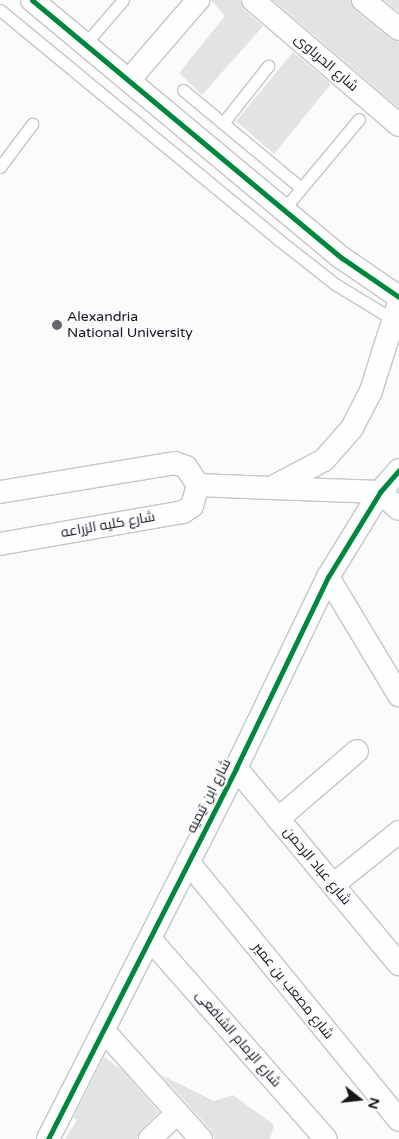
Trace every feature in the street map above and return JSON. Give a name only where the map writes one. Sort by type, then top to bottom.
[{"type":"street","points":[[32,0],[342,258],[399,297]]},
{"type":"street","points":[[129,80],[198,0]]},
{"type":"street","name":"شارع الحرباوى","points":[[253,0],[399,125]]},
{"type":"street","points":[[363,0],[399,29]]},
{"type":"street","points":[[270,488],[324,460],[352,428],[371,391],[396,311]]},
{"type":"street","points":[[0,492],[175,463],[190,471],[198,485],[380,492],[399,509]]},
{"type":"street","name":"شارع ابن تيميه","points":[[48,1139],[236,768],[328,577],[380,492],[399,470]]},
{"type":"street","name":"شارع كليه الزراعه","points":[[0,544],[183,512],[192,506],[198,485]]},
{"type":"street","points":[[328,577],[399,695]]},
{"type":"street","points":[[278,819],[357,751]]},
{"type":"street","name":"شارع عباد الرحمن","points":[[236,768],[399,964]]},
{"type":"street","points":[[333,885],[399,832]]},
{"type":"street","name":"شارع مصعب بن عمير","points":[[188,862],[399,1120]]},
{"type":"street","name":"شارع الإمام الشافعى","points":[[150,939],[326,1139]]},
{"type":"street","points":[[104,1031],[201,1139]]},
{"type":"street","points":[[150,1139],[177,1112]]},
{"type":"lane","points":[[85,44],[123,0]]},
{"type":"lane","points":[[0,10],[335,284],[396,311]]},
{"type":"lane","points":[[223,123],[268,66]]},
{"type":"lane","points":[[183,90],[301,188]]},
{"type":"lane","points":[[284,209],[359,119]]},
{"type":"lane","points":[[0,167],[32,124]]},
{"type":"building","points":[[211,0],[240,0],[244,10],[263,26],[202,95],[179,73],[225,16]]},
{"type":"building","points":[[273,0],[350,0],[355,10],[391,39],[399,42],[399,108]]},
{"type":"building","points":[[384,0],[399,0],[399,12]]},
{"type":"building","points":[[293,52],[331,84],[274,154],[236,121]]},
{"type":"building","points":[[104,1057],[122,1070],[159,1112],[141,1130],[137,1139],[65,1139],[77,1120],[73,1118]]},
{"type":"building","points":[[161,1075],[214,1101],[233,1095],[274,1125],[270,1139],[214,1139],[211,1130]]},
{"type":"cycle path","points":[[32,0],[342,258],[399,297]]},
{"type":"cycle path","points":[[48,1139],[236,768],[328,577],[380,492],[399,470]]},
{"type":"place","name":"Alexandria National University","points":[[57,325]]}]
